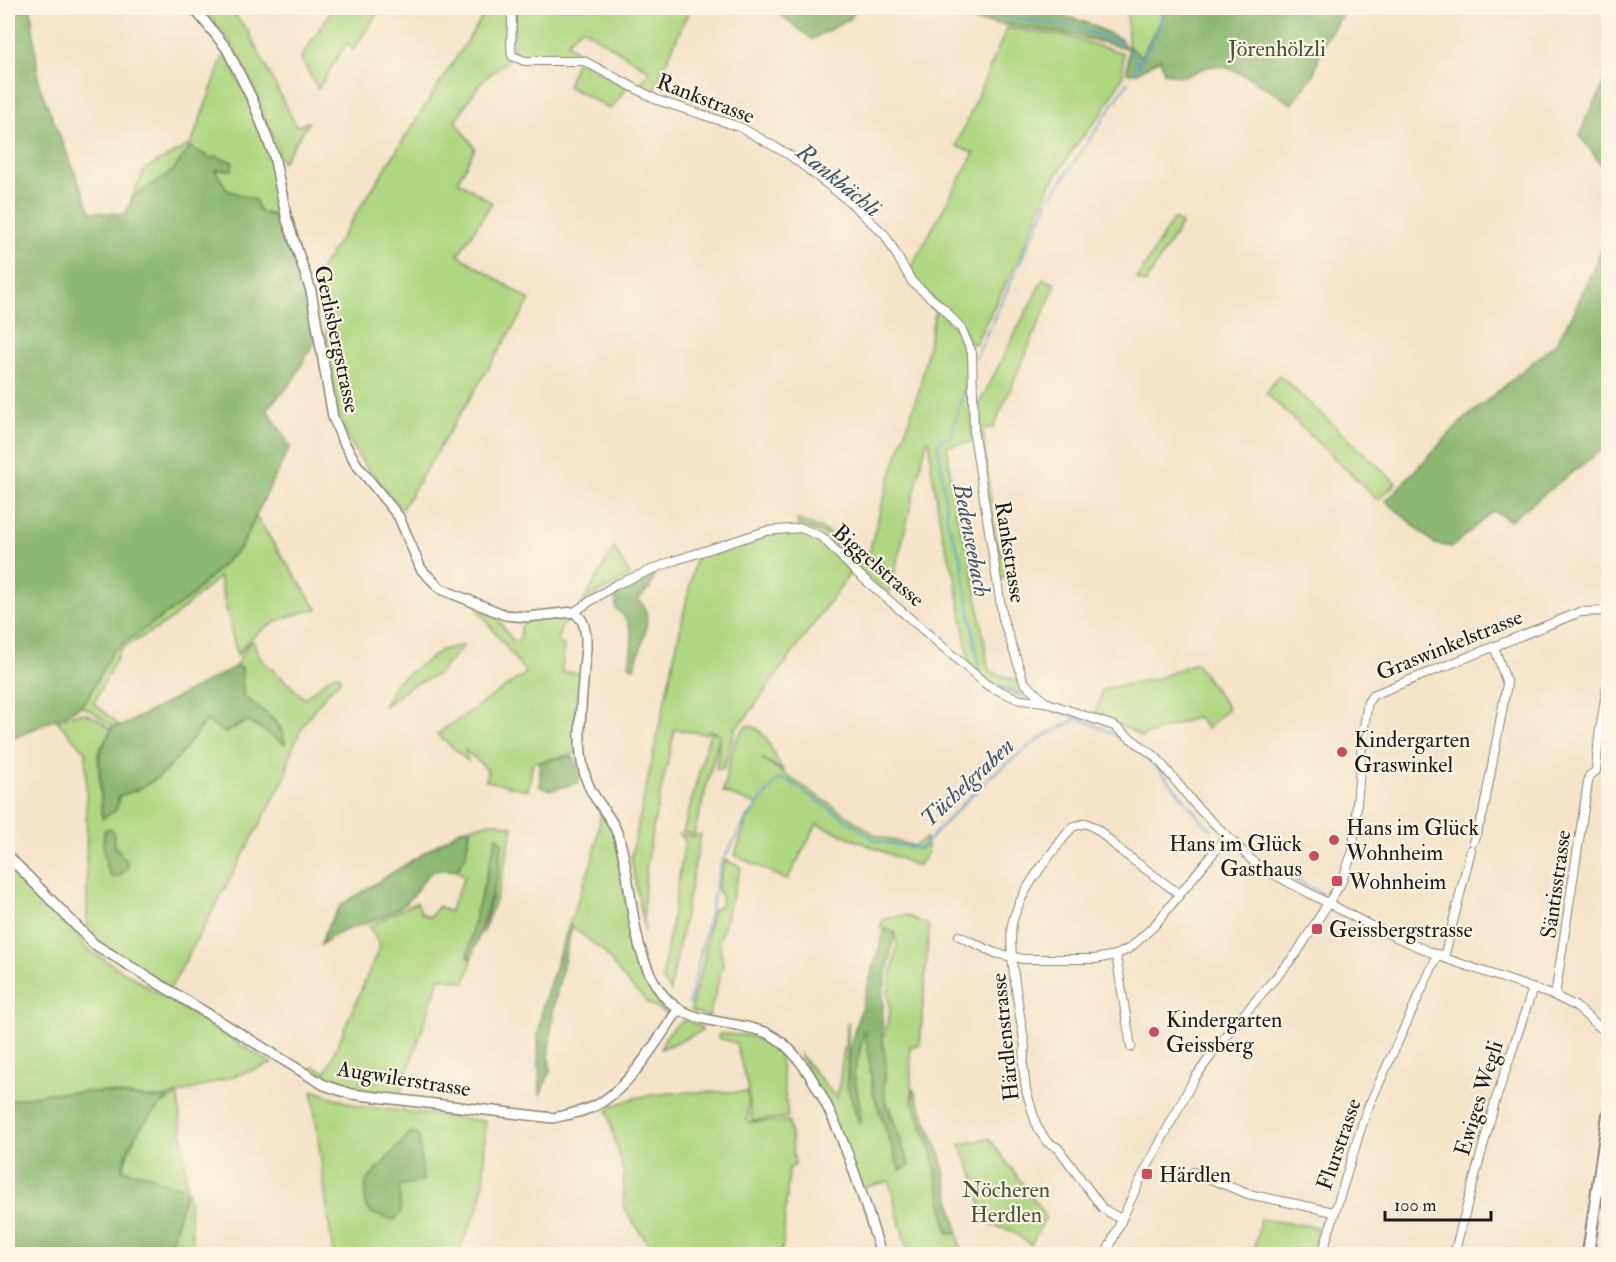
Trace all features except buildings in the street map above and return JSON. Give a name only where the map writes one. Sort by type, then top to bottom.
[{"type":"main road","points":[[1588,1254],[1604,1170],[1608,1115]]},
{"type":"street","name":"Gerlisbergstrasse","points":[[194,8],[227,49],[253,101],[274,156],[287,220],[311,291],[333,417],[342,440],[357,465],[399,517],[421,569],[441,589],[505,615],[527,617],[574,612]]},
{"type":"street","name":"Rankstrasse","points":[[510,8],[513,15],[509,40],[512,56],[525,61],[584,61],[657,100],[740,127],[791,156],[850,202],[885,235],[912,282],[943,308],[961,328],[972,352],[974,435],[1003,620],[1024,682],[1045,702],[1114,726],[1156,757],[1196,806],[1258,866],[1373,927],[1441,956],[1555,996],[1575,1006],[1608,1034]]},
{"type":"street","name":"Biggelstrasse","points":[[574,612],[615,585],[673,561],[766,531],[801,528],[822,537],[837,549],[855,571],[900,607],[987,686],[1020,700],[1045,702]]},
{"type":"street","name":"Graswinkelstrasse","points":[[1329,904],[1341,883],[1353,851],[1363,733],[1370,698],[1376,692],[1580,612],[1608,611]]},
{"type":"street","points":[[574,612],[582,618],[586,633],[581,724],[583,757],[588,784],[618,832],[634,925],[651,977],[665,997],[679,1008],[713,1022],[750,1028],[768,1034],[787,1046],[809,1077],[843,1141],[881,1254]]},
{"type":"street","name":"Flurstrasse","points":[[1193,1172],[1248,1194],[1334,1212],[1366,1112],[1441,956],[1483,814],[1507,684],[1494,646]]},
{"type":"street","name":"Säntisstrasse","points":[[1555,996],[1589,776],[1596,771],[1608,681]]},
{"type":"street","name":"Härdlenstrasse","points":[[1121,1219],[1103,1209],[1058,1148],[1047,1142],[1029,1106],[1023,1064],[1025,1047],[1012,956],[1012,921],[1024,893],[1072,827],[1086,823],[1097,828],[1121,852],[1178,893]]},
{"type":"street","points":[[959,936],[995,953],[1023,959],[1095,959],[1116,955],[1137,943],[1227,836]]},
{"type":"street","name":"Augwilerstrasse","points":[[8,856],[94,944],[324,1085],[351,1094],[553,1118],[577,1113],[601,1103],[628,1080],[679,1008]]},
{"type":"street","points":[[1106,1254],[1152,1155],[1164,1139],[1199,1071],[1227,1034],[1296,954],[1329,904]]},
{"type":"street","points":[[1116,955],[1131,1047]]},
{"type":"street","name":"Ewiges Wegli","points":[[1454,1254],[1495,1102],[1533,988]]},
{"type":"street","points":[[1322,1254],[1334,1212]]},
{"type":"green space","points":[[982,6],[1034,10],[1089,24],[1121,39],[1126,48],[1064,33],[879,8]]},
{"type":"green space","points":[[8,8],[31,8],[39,85],[91,212],[126,214],[132,198],[173,171],[190,147],[213,159],[215,156],[233,162],[232,170],[215,170],[227,190],[255,200],[260,212],[287,220],[320,335],[290,384],[267,409],[290,446],[241,546],[188,599],[113,651],[88,697],[77,709],[8,741]]},
{"type":"green space","points":[[203,8],[229,8],[248,31],[296,126],[309,122],[282,163],[259,98],[232,44]]},
{"type":"green space","points":[[333,8],[381,8],[353,50],[347,43],[318,89],[301,58]]},
{"type":"green space","points":[[488,8],[508,8],[510,58],[480,83],[455,121],[475,148],[458,181],[492,203],[458,255],[530,300],[402,509],[365,465],[347,435],[335,397],[324,317],[315,278]]},
{"type":"green space","points":[[514,8],[690,8],[652,95],[638,87],[650,71],[582,28],[567,42],[583,58],[525,59],[514,55]]},
{"type":"green space","points":[[772,8],[857,8],[850,19],[812,39]]},
{"type":"green space","points":[[1127,8],[1168,8],[1141,56],[1128,46]]},
{"type":"green space","name":"Jörenhölzli","points":[[1168,8],[1346,8],[1323,44],[1314,74],[1292,104],[1265,87],[1225,67],[1202,68],[1181,76],[1164,72],[1160,59],[1137,73],[1127,73],[1128,46],[1141,56]]},
{"type":"green space","points":[[1007,28],[1066,36],[1123,53],[1123,76],[1102,113],[1075,146],[1051,184],[1020,256],[975,344],[970,344],[962,327],[914,280],[909,271],[974,153],[956,146]]},
{"type":"green space","points":[[225,52],[248,100],[271,157],[283,216],[260,212],[255,200],[227,190],[215,170],[213,159],[173,171],[132,198],[145,169],[191,144]]},
{"type":"green space","points":[[576,62],[583,63],[627,87],[611,109],[567,86]]},
{"type":"green space","points":[[1608,66],[1608,174],[1580,136],[1586,118],[1601,91]]},
{"type":"green space","points":[[1173,219],[1182,223],[1145,283],[1137,279]]},
{"type":"green space","points":[[1608,235],[1608,445],[1510,520],[1493,511],[1452,547],[1435,544],[1386,501],[1461,422],[1556,343],[1574,312]]},
{"type":"green space","points":[[1043,279],[1056,284],[994,427],[985,429],[976,422],[976,410]]},
{"type":"green space","points":[[936,307],[958,332],[966,353],[972,381],[972,442],[947,446],[955,511],[970,555],[989,671],[1020,682],[1035,699],[1000,688],[970,668],[955,576],[942,534],[931,465],[930,441],[927,441],[889,595],[857,569],[825,535],[798,525],[797,520],[824,530],[847,545],[866,564],[884,497],[920,387]]},
{"type":"green space","points":[[1279,375],[1396,483],[1378,500],[1266,393]]},
{"type":"green space","points":[[983,431],[995,538],[1010,573],[998,581],[976,434]]},
{"type":"green space","points":[[256,517],[317,609],[272,624],[252,638],[237,656],[219,577],[168,622],[121,649],[94,703],[119,725],[112,726],[90,710],[80,706],[88,698],[112,651],[188,599],[242,546]]},
{"type":"green space","points":[[800,531],[822,539],[851,572],[745,719],[736,727],[723,769],[716,769],[720,734],[694,835],[683,832],[710,732],[718,733],[709,730],[705,734],[675,729],[648,856],[645,881],[645,932],[631,858],[696,556],[765,534]]},
{"type":"green space","points":[[614,548],[630,575],[583,602]]},
{"type":"green space","points":[[653,572],[652,584],[638,599],[644,606],[647,622],[634,668],[629,665],[632,642],[630,628],[616,609],[615,588]]},
{"type":"green space","points":[[478,610],[495,615],[513,641],[520,640],[521,626],[533,618],[555,614],[576,617],[561,626],[558,642],[564,646],[562,672],[579,673],[575,732],[577,753],[533,763],[528,790],[486,781],[487,769],[465,750],[468,761],[437,734],[526,673]]},
{"type":"green space","points":[[253,641],[260,658],[304,698],[333,675],[340,675],[340,680],[312,712],[298,735],[286,776],[170,989],[87,935],[86,752],[57,721],[80,713],[91,716],[111,729],[98,754],[102,818],[116,809],[119,796],[148,784],[170,767],[206,720],[225,733],[247,721],[285,743],[279,726],[243,696],[242,668],[235,667],[248,644]]},
{"type":"green space","points":[[464,645],[438,674],[413,685],[383,707],[395,683],[442,650]]},
{"type":"green space","points":[[1196,663],[1228,708],[1207,729],[1197,717],[1141,737],[1129,729],[1095,715],[1103,689],[1155,679]]},
{"type":"green space","points":[[235,667],[242,668],[243,696],[275,722],[285,744],[248,721],[224,733],[205,720],[169,767],[147,784],[119,796],[117,809],[102,819],[99,754],[112,728],[122,726]]},
{"type":"green space","points":[[748,725],[761,732],[766,738],[784,771],[761,758],[877,836],[914,846],[926,838],[927,854],[918,866],[817,824],[787,880],[735,855],[746,822],[757,805],[723,792],[733,746],[742,730]]},
{"type":"green space","points":[[570,756],[575,759],[580,775],[578,783],[551,790],[540,787],[540,762]]},
{"type":"green space","points":[[601,814],[615,834],[631,928],[648,978],[658,999],[668,1007],[668,1014],[649,1004],[626,981],[603,951],[569,924],[593,859]]},
{"type":"green space","points":[[495,822],[513,827],[499,890],[482,934],[498,875],[502,843],[497,837],[473,925],[468,955],[472,962],[465,982],[440,977],[399,1097],[345,1088],[310,1073],[313,1067],[326,1072],[380,946],[369,926],[417,902],[421,913],[430,917],[439,906],[449,912],[465,876],[457,871],[465,857],[471,827]]},
{"type":"green space","points":[[469,828],[466,856],[456,871],[435,871],[423,880],[408,901],[399,908],[348,929],[320,946],[327,927],[341,905],[462,829]]},
{"type":"green space","points":[[105,829],[111,829],[114,833],[114,845],[127,862],[128,868],[119,876],[112,877],[105,861]]},
{"type":"green space","points":[[679,834],[691,837],[701,834],[670,991],[662,979],[685,841]]},
{"type":"green space","points":[[497,836],[502,842],[498,875],[471,960],[468,955],[473,925]]},
{"type":"green space","points":[[725,860],[741,867],[719,942],[723,964],[709,1017],[691,1011],[703,966],[712,911],[720,906],[722,898],[717,889]]},
{"type":"green space","points":[[8,861],[83,941],[84,947],[272,1064],[168,1097],[151,1098],[78,1092],[8,1101]]},
{"type":"green space","points":[[906,915],[929,926],[920,1045],[910,1046],[912,1100],[932,1151],[948,1234],[958,1233],[961,1254],[908,1254],[889,1181],[862,1188],[799,1053],[837,1099],[848,1021],[847,1085],[859,1122],[861,1114],[854,1075],[865,1026],[873,1092],[900,1170],[910,1166],[886,1100],[884,1086],[886,1066],[883,1039],[890,1012],[888,994],[897,946],[895,932],[880,928],[884,918]]},
{"type":"green space","points":[[569,924],[572,926],[554,1005],[549,1049],[550,1072],[540,1095],[538,1037],[542,1008]]},
{"type":"green space","points":[[885,929],[895,932],[883,993],[882,1038],[886,1066],[884,1085],[885,1099],[910,1166],[900,1170],[873,1092],[865,1029],[854,1075],[861,1114],[859,1123],[847,1085],[850,1046]]},
{"type":"green space","points":[[687,1020],[702,1028],[702,1031],[661,1049],[664,1039],[671,1031]]},
{"type":"green space","points":[[719,1034],[758,1038],[779,1051],[788,1117],[752,1121],[749,1092],[736,1043],[718,1038]]},
{"type":"green space","points":[[913,1088],[940,1154],[958,1233],[948,1234],[932,1152],[912,1101]]},
{"type":"green space","points":[[312,1090],[358,1106],[485,1121],[484,1181],[479,1207],[457,1254],[333,1254]]},
{"type":"green space","points":[[102,1092],[152,1099],[168,1097],[139,1130],[129,1147],[122,1170],[155,1176],[158,1181],[187,1188],[168,1254],[8,1254],[8,1101],[48,1093]]},
{"type":"green space","points":[[748,1092],[748,1122],[789,1121],[795,1165],[789,1169],[782,1254],[656,1254],[624,1209],[624,1174],[607,1110],[621,1103],[656,1094]]},
{"type":"green space","points":[[178,1095],[194,1254],[168,1254],[155,1176],[123,1170],[135,1136],[149,1116],[167,1100]]},
{"type":"green space","points":[[411,1132],[419,1136],[423,1181],[399,1186],[401,1213],[394,1220],[371,1213],[365,1204],[366,1182]]},
{"type":"green space","name":"Nöcheren Herdlen","points":[[989,1138],[1044,1213],[1045,1218],[1031,1245],[1010,1230],[991,1225],[983,1213],[975,1179],[960,1145]]},
{"type":"green space","points":[[1260,1219],[1317,1227],[1313,1254],[1254,1254]]},
{"type":"waterway","points":[[939,8],[965,12]]},
{"type":"waterway","name":"Bedenseebach","points":[[1134,73],[1161,26],[1159,8]]},
{"type":"waterway","points":[[969,12],[1071,26],[1121,43]]},
{"type":"waterway","points":[[1130,50],[1139,65]]},
{"type":"waterway","name":"Bedenseebach","points":[[976,357],[1049,200],[1128,82]]},
{"type":"waterway","name":"Rankbächli","points":[[964,343],[969,361]]},
{"type":"waterway","name":"Bedenseebach","points":[[969,368],[951,437],[942,439],[938,443],[948,524],[961,558],[980,675]]},
{"type":"waterway","name":"Bedenseebach","points":[[992,683],[1026,697]]},
{"type":"waterway","name":"Bedenseebach","points":[[1052,709],[1102,728],[1130,745],[1156,767],[1212,830]]},
{"type":"waterway","name":"Tüchelgraben","points":[[689,1004],[721,864],[745,821],[778,779],[787,780],[877,841],[920,849],[987,779],[1039,739],[1079,718]]},
{"type":"waterway","name":"Bedenseebach","points":[[1259,860],[1322,894]]},
{"type":"waterway","name":"Bedenseebach","points":[[1346,908],[1366,919]]},
{"type":"place","name":"Kindergarten Graswinkel","points":[[1342,752]]},
{"type":"place","name":"Hans im Glück Wohnheim","points":[[1334,840]]},
{"type":"place","name":"Hans im Glück Gasthaus","points":[[1314,856]]},
{"type":"place","name":"Wohnheim","points":[[1337,881]]},
{"type":"place","name":"Geissbergstrasse","points":[[1317,929]]},
{"type":"place","name":"Kindergarten Geissberg","points":[[1154,1032]]},
{"type":"place","name":"Härdlen","points":[[1147,1174]]}]
